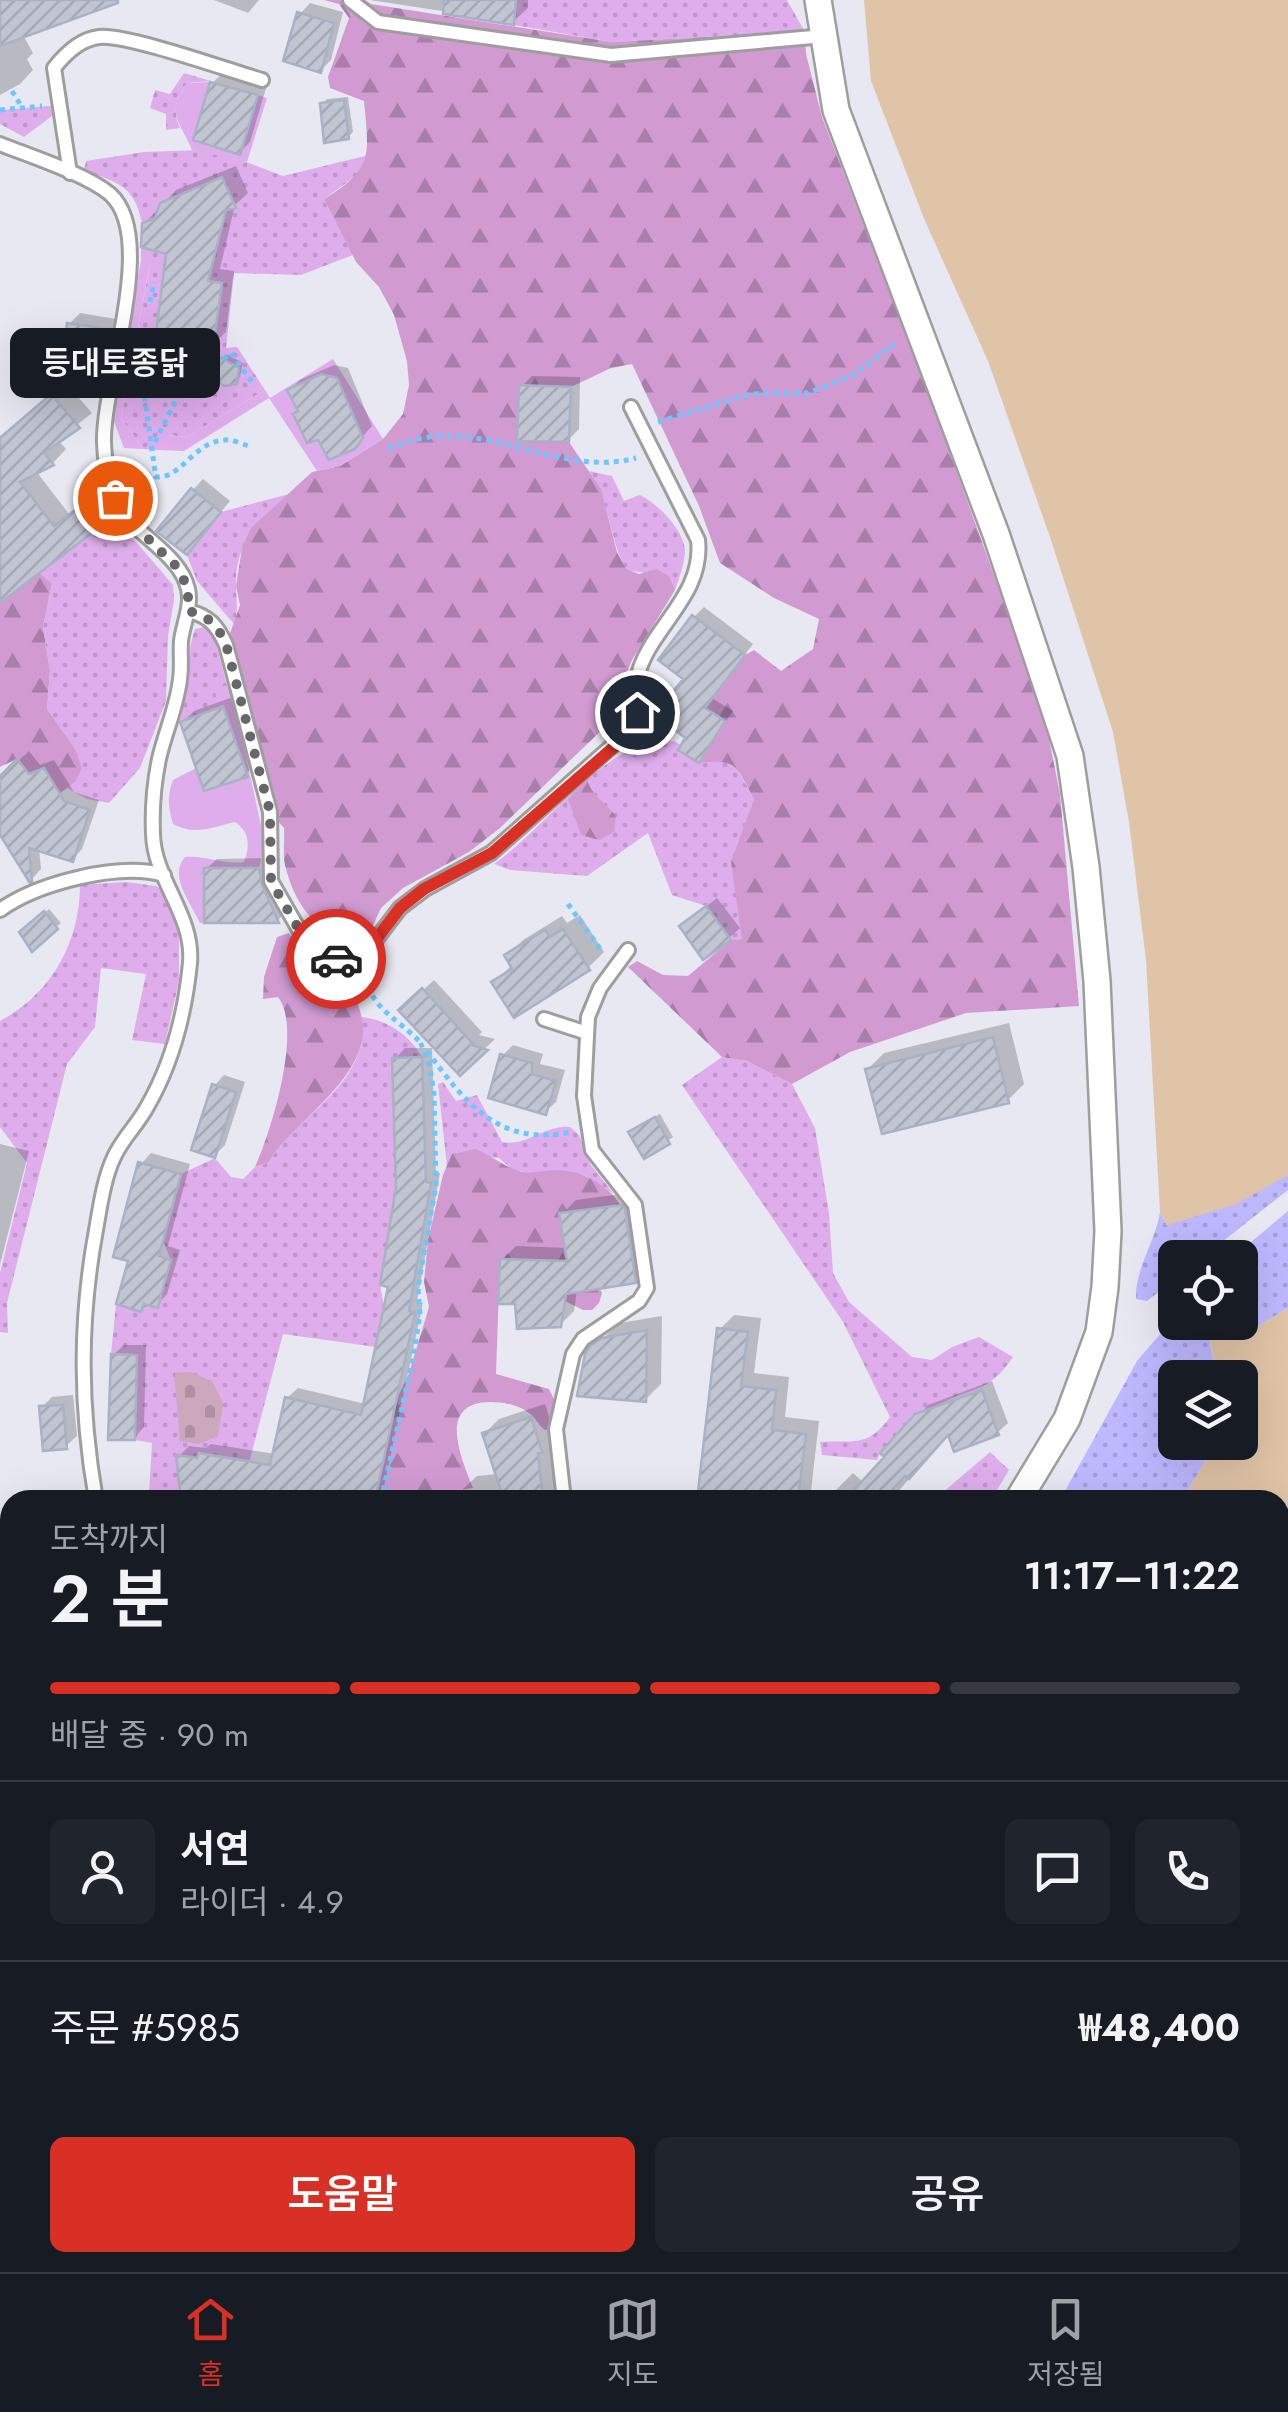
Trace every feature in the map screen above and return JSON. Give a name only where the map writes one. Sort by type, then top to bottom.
[{"type":"street","points":[[818,0],[836,110],[990,518],[1070,756],[1086,867],[1096,981],[1108,1232],[1099,1332],[1067,1419],[1024,1490]]},
{"type":"lane","points":[[350,0],[378,22],[611,55],[824,36]]},
{"type":"lane","points":[[70,174],[54,68],[69,50],[99,36],[262,80]]},
{"type":"lane","points":[[0,144],[109,194],[124,213],[130,242],[130,276],[104,433],[108,472],[115,498],[132,523],[177,567],[188,588],[180,678],[159,757],[153,837],[157,862],[184,920],[190,958],[182,1018],[168,1070],[114,1157],[85,1288],[81,1362],[95,1490]]},
{"type":"lane","points":[[188,611],[202,614],[217,626],[226,644],[270,812],[271,881],[302,935],[326,955],[346,962],[365,954],[400,908],[424,889],[492,853],[629,731],[637,712],[636,682],[642,663],[690,590],[700,558],[698,540],[631,408]]},
{"type":"lane","points":[[0,910],[19,896],[58,880],[149,871],[164,875]]},
{"type":"lane","points":[[563,1490],[556,1429],[573,1354],[582,1339],[639,1301],[648,1288],[635,1206],[592,1150],[584,1096],[588,1017],[600,988],[628,950]]},
{"type":"lane","points":[[544,1019],[587,1032]]},
{"type":"path","points":[[12,91],[23,109]]},
{"type":"path","points":[[0,110],[50,106]]},
{"type":"path","points":[[150,301],[154,282]]},
{"type":"path","points":[[642,429],[684,412],[750,394],[808,393],[855,374],[917,326]]},
{"type":"path","points":[[142,340],[139,360],[156,478]]},
{"type":"path","points":[[154,444],[178,396],[231,353],[255,386]]},
{"type":"path","points":[[104,433],[133,466],[145,476],[156,478],[179,471],[204,449],[225,440],[249,446]]},
{"type":"path","points":[[388,448],[423,436],[454,435],[562,458],[622,462],[649,455]]},
{"type":"path","points":[[568,904],[614,968]]},
{"type":"path","points":[[365,954],[365,980],[374,1004],[397,1019],[420,1042],[477,1112],[499,1127],[526,1133],[565,1134],[587,1128]]},
{"type":"path","points":[[383,1490],[412,1363],[420,1315],[418,1287],[436,1185],[434,1093],[429,1062],[420,1042]]},
{"type":"shaded area","points":[[516,0],[787,0],[805,32],[612,42],[514,25]]},
{"type":"shaded area","points":[[864,0],[1288,0],[1288,1175],[1234,1205],[1167,1225],[1160,1212],[1146,960],[1113,732],[988,361],[925,221],[871,81]]},
{"type":"shaded area","points":[[184,73],[211,81],[187,83],[176,104],[180,128],[166,130],[166,114],[150,108],[155,90],[170,94]]},
{"type":"shaded area","points":[[210,82],[193,140],[240,155],[258,95],[267,98],[247,162],[192,150],[179,124],[177,102],[187,83]]},
{"type":"shaded area","points":[[51,106],[52,116],[24,137],[0,124],[0,110]]},
{"type":"shaded area","points":[[201,150],[283,176],[369,155],[360,173],[324,199],[353,255],[301,275],[234,273],[226,348],[237,347],[265,390],[187,437],[168,435],[159,450],[143,449],[121,418],[150,264],[141,260],[141,247],[210,211],[235,208],[208,183],[160,203],[155,218],[142,223],[139,210],[123,187],[84,170],[86,161],[144,152]]},
{"type":"shaded area","points":[[141,260],[150,263],[121,418],[143,449],[124,448],[113,419]]},
{"type":"shaded area","points":[[161,340],[192,345],[185,386],[177,387],[169,379]]},
{"type":"shaded area","points":[[333,359],[383,439],[340,466],[317,471],[269,398],[184,451],[159,450],[167,435],[187,437],[265,390],[270,398]]},
{"type":"shaded area","points":[[589,471],[612,476],[624,501],[640,495],[675,526],[685,550],[675,590],[670,577],[626,570]]},
{"type":"shaded area","points":[[289,494],[244,544],[237,570],[234,624],[197,581],[187,555],[221,512]]},
{"type":"shaded area","points":[[109,518],[173,585],[174,600],[168,636],[166,701],[140,768],[109,803],[87,799],[67,788],[75,782],[74,747],[47,709],[50,671],[43,627],[52,585],[40,573]]},
{"type":"shaded area","points":[[205,627],[216,643],[227,686],[220,687],[223,706],[180,721],[192,640],[195,629]]},
{"type":"shaded area","points":[[220,686],[227,686],[232,692],[265,844],[259,868],[204,869],[204,923],[200,923],[183,890],[180,864],[185,857],[244,862],[247,840],[244,830],[235,822],[196,830],[173,824],[169,797],[173,780],[196,768],[204,791],[247,777],[223,706],[217,702],[215,692]]},
{"type":"shaded area","points":[[674,741],[681,745],[679,750],[699,763],[723,760],[737,769],[754,799],[740,868],[743,939],[731,940],[706,906],[672,895],[648,833],[587,876],[510,870],[494,864],[600,769],[635,748]]},
{"type":"shaded area","points":[[126,882],[156,886],[165,892],[179,926],[179,981],[165,1044],[132,1040],[146,974],[101,968],[95,1027],[67,1064],[7,1303],[8,1333],[0,1332],[0,1273],[27,1163],[0,1127],[0,1021],[34,996],[59,964],[75,926],[80,885]]},
{"type":"shaded area","points":[[362,1017],[396,1030],[411,1041],[422,1057],[392,1058],[398,1177],[380,1285],[384,1306],[376,1347],[283,1334],[245,1490],[149,1490],[152,1443],[135,1440],[137,1355],[111,1354],[116,1304],[141,1312],[144,1304],[158,1307],[165,1282],[151,1277],[166,1276],[171,1260],[163,1241],[181,1174],[215,1158],[231,1177],[243,1179],[255,1167],[269,1162],[343,1081],[361,1045]]},
{"type":"shaded area","points":[[722,1057],[747,1061],[792,1084],[815,1128],[829,1213],[833,1273],[849,1302],[912,1357],[932,1360],[979,1337],[1013,1357],[986,1384],[928,1412],[880,1453],[877,1460],[822,1455],[820,1442],[867,1438],[890,1417],[843,1322],[682,1085]]},
{"type":"shaded area","points":[[443,1082],[456,1101],[477,1095],[502,1142],[570,1127],[579,1135],[591,1165],[614,1194],[586,1176],[560,1170],[513,1170],[499,1158],[452,1154],[447,1167],[438,1084]]},
{"type":"shaded area","points":[[1288,1308],[1288,1490],[1188,1490],[1206,1460],[1258,1460],[1258,1360],[1214,1360],[1210,1340],[1258,1340],[1258,1326]]},
{"type":"shaded area","points":[[990,1452],[1009,1470],[997,1490],[946,1490]]},
{"type":"green space","points":[[324,0],[365,0],[612,42],[805,32],[806,54],[822,117],[929,395],[1044,714],[1060,794],[1079,1006],[966,1013],[850,1052],[792,1084],[747,1061],[722,1057],[628,967],[637,961],[663,975],[688,976],[731,940],[742,939],[731,862],[754,799],[734,767],[722,762],[699,763],[725,721],[704,708],[745,655],[754,650],[781,671],[813,649],[819,619],[774,598],[720,563],[699,506],[632,364],[611,368],[571,387],[520,385],[517,440],[569,442],[601,489],[617,552],[626,569],[639,574],[657,569],[670,577],[675,590],[632,660],[625,676],[624,700],[608,724],[500,828],[469,852],[403,888],[381,908],[370,932],[354,941],[341,937],[319,925],[302,906],[286,869],[284,828],[270,812],[226,645],[240,605],[236,586],[242,548],[251,528],[312,472],[340,466],[383,439],[403,414],[409,385],[407,361],[394,315],[379,287],[356,262],[324,199],[360,169],[367,135],[364,101],[330,88],[328,77],[349,18],[339,4]]},
{"type":"green space","points":[[40,573],[52,584],[43,627],[50,671],[47,709],[74,747],[82,768],[75,782],[59,794],[44,768],[29,774],[17,759],[0,767],[0,603]]},
{"type":"green space","points":[[587,780],[616,816],[614,832],[599,840],[581,835],[568,799]]},
{"type":"green space","points":[[289,933],[312,964],[351,989],[363,1033],[358,1054],[332,1093],[269,1162],[255,1167],[276,1106],[286,1056],[285,1012],[278,997],[263,999],[264,977],[277,937]]},
{"type":"green space","points":[[476,1149],[519,1171],[577,1173],[602,1185],[620,1205],[560,1213],[602,1293],[592,1310],[583,1310],[565,1301],[557,1261],[500,1259],[496,1374],[549,1389],[556,1403],[550,1429],[545,1430],[516,1406],[496,1402],[474,1404],[463,1411],[457,1434],[473,1488],[377,1490],[396,1401],[429,1307],[424,1282],[428,1240],[443,1175],[452,1154]]},
{"type":"green space","points":[[190,1372],[212,1381],[223,1403],[218,1436],[199,1444],[180,1441],[174,1373]]},
{"type":"sand","points":[[1288,1175],[1288,1190],[1225,1240],[1158,1240],[1158,1292],[1147,1301],[1136,1299],[1160,1212],[1167,1225]]},
{"type":"sand","points":[[1288,1211],[1288,1308],[1258,1326],[1258,1240],[1253,1240]]},
{"type":"sand","points":[[1158,1337],[1158,1340],[1213,1340],[1214,1360],[1158,1360],[1158,1460],[1206,1460],[1188,1490],[1066,1490],[1137,1361]]},
{"type":"building","points":[[0,0],[118,0],[118,3],[0,46]]},
{"type":"building","points":[[444,0],[516,0],[514,25],[443,14]]},
{"type":"building","points":[[297,12],[334,23],[321,73],[283,61]]},
{"type":"building","points":[[210,82],[258,95],[240,155],[193,140]]},
{"type":"building","points":[[344,100],[349,139],[324,143],[320,103]]},
{"type":"building","points":[[222,177],[236,208],[226,210],[208,281],[222,283],[213,348],[155,340],[166,254],[141,247],[142,223],[155,218],[160,203]]},
{"type":"building","points":[[67,323],[107,329],[99,382],[60,375]]},
{"type":"building","points":[[220,357],[239,368],[237,384],[224,386],[219,382],[216,376]]},
{"type":"building","points":[[321,374],[337,378],[363,438],[355,449],[329,460],[318,440],[307,443],[287,390]]},
{"type":"building","points":[[519,385],[571,387],[569,442],[517,441]]},
{"type":"building","points":[[51,394],[80,428],[44,453],[54,465],[20,482],[54,526],[79,507],[97,529],[0,603],[0,438]]},
{"type":"building","points":[[191,488],[221,512],[187,555],[156,531]]},
{"type":"building","points":[[692,615],[745,655],[705,708],[725,721],[699,763],[678,750],[685,738],[655,714],[683,679],[658,660]]},
{"type":"building","points":[[223,706],[248,777],[204,791],[180,722]]},
{"type":"building","points":[[17,759],[29,774],[44,768],[64,801],[90,810],[73,862],[29,848],[30,883],[0,835],[0,776]]},
{"type":"building","points":[[204,868],[259,868],[279,923],[204,923]]},
{"type":"building","points":[[706,906],[731,940],[703,960],[679,926]]},
{"type":"building","points":[[44,911],[58,929],[32,952],[19,932]]},
{"type":"building","points":[[563,929],[590,970],[514,1018],[491,982],[512,969],[504,955],[545,930],[550,937]]},
{"type":"building","points":[[422,988],[471,1045],[488,1050],[460,1076],[398,1010]]},
{"type":"building","points":[[993,1037],[1009,1103],[882,1134],[865,1069]]},
{"type":"building","points":[[500,1054],[532,1063],[532,1074],[556,1081],[546,1115],[488,1098]]},
{"type":"building","points":[[422,1057],[426,1182],[431,1183],[409,1311],[415,1313],[377,1490],[180,1490],[176,1455],[197,1458],[199,1453],[270,1465],[285,1397],[361,1415],[388,1287],[380,1285],[396,1187],[392,1058]]},
{"type":"building","points":[[212,1084],[236,1092],[215,1158],[191,1150]]},
{"type":"building","points":[[655,1117],[670,1144],[644,1159],[628,1132]]},
{"type":"building","points":[[138,1162],[181,1174],[159,1256],[171,1260],[158,1308],[144,1304],[141,1312],[116,1304],[128,1261],[113,1257]]},
{"type":"building","points":[[622,1205],[636,1283],[566,1294],[561,1327],[517,1329],[515,1304],[498,1304],[500,1259],[567,1261],[559,1213]]},
{"type":"building","points":[[717,1328],[748,1332],[741,1386],[776,1390],[772,1430],[806,1434],[799,1490],[698,1490]]},
{"type":"building","points":[[647,1330],[646,1402],[577,1396],[590,1346],[602,1338]]},
{"type":"building","points":[[111,1354],[137,1355],[135,1440],[108,1440]]},
{"type":"building","points":[[982,1390],[999,1435],[954,1452],[948,1435],[909,1479],[905,1476],[892,1490],[854,1490],[884,1457],[880,1453],[915,1414]]},
{"type":"building","points":[[63,1405],[67,1449],[43,1451],[39,1406]]},
{"type":"building","points":[[531,1417],[542,1452],[538,1453],[542,1490],[501,1490],[482,1433]]},
{"type":"way so far","points":[[115,498],[132,523],[177,567],[188,588],[188,611],[202,614],[217,626],[226,644],[270,812],[271,881],[302,935],[336,959]]},
{"type":"place","name":"등대토종닭","points":[[115,498]]},
{"type":"route","points":[[336,959],[346,962],[365,954],[400,908],[424,889],[492,853],[614,747],[629,731],[637,712]]}]
